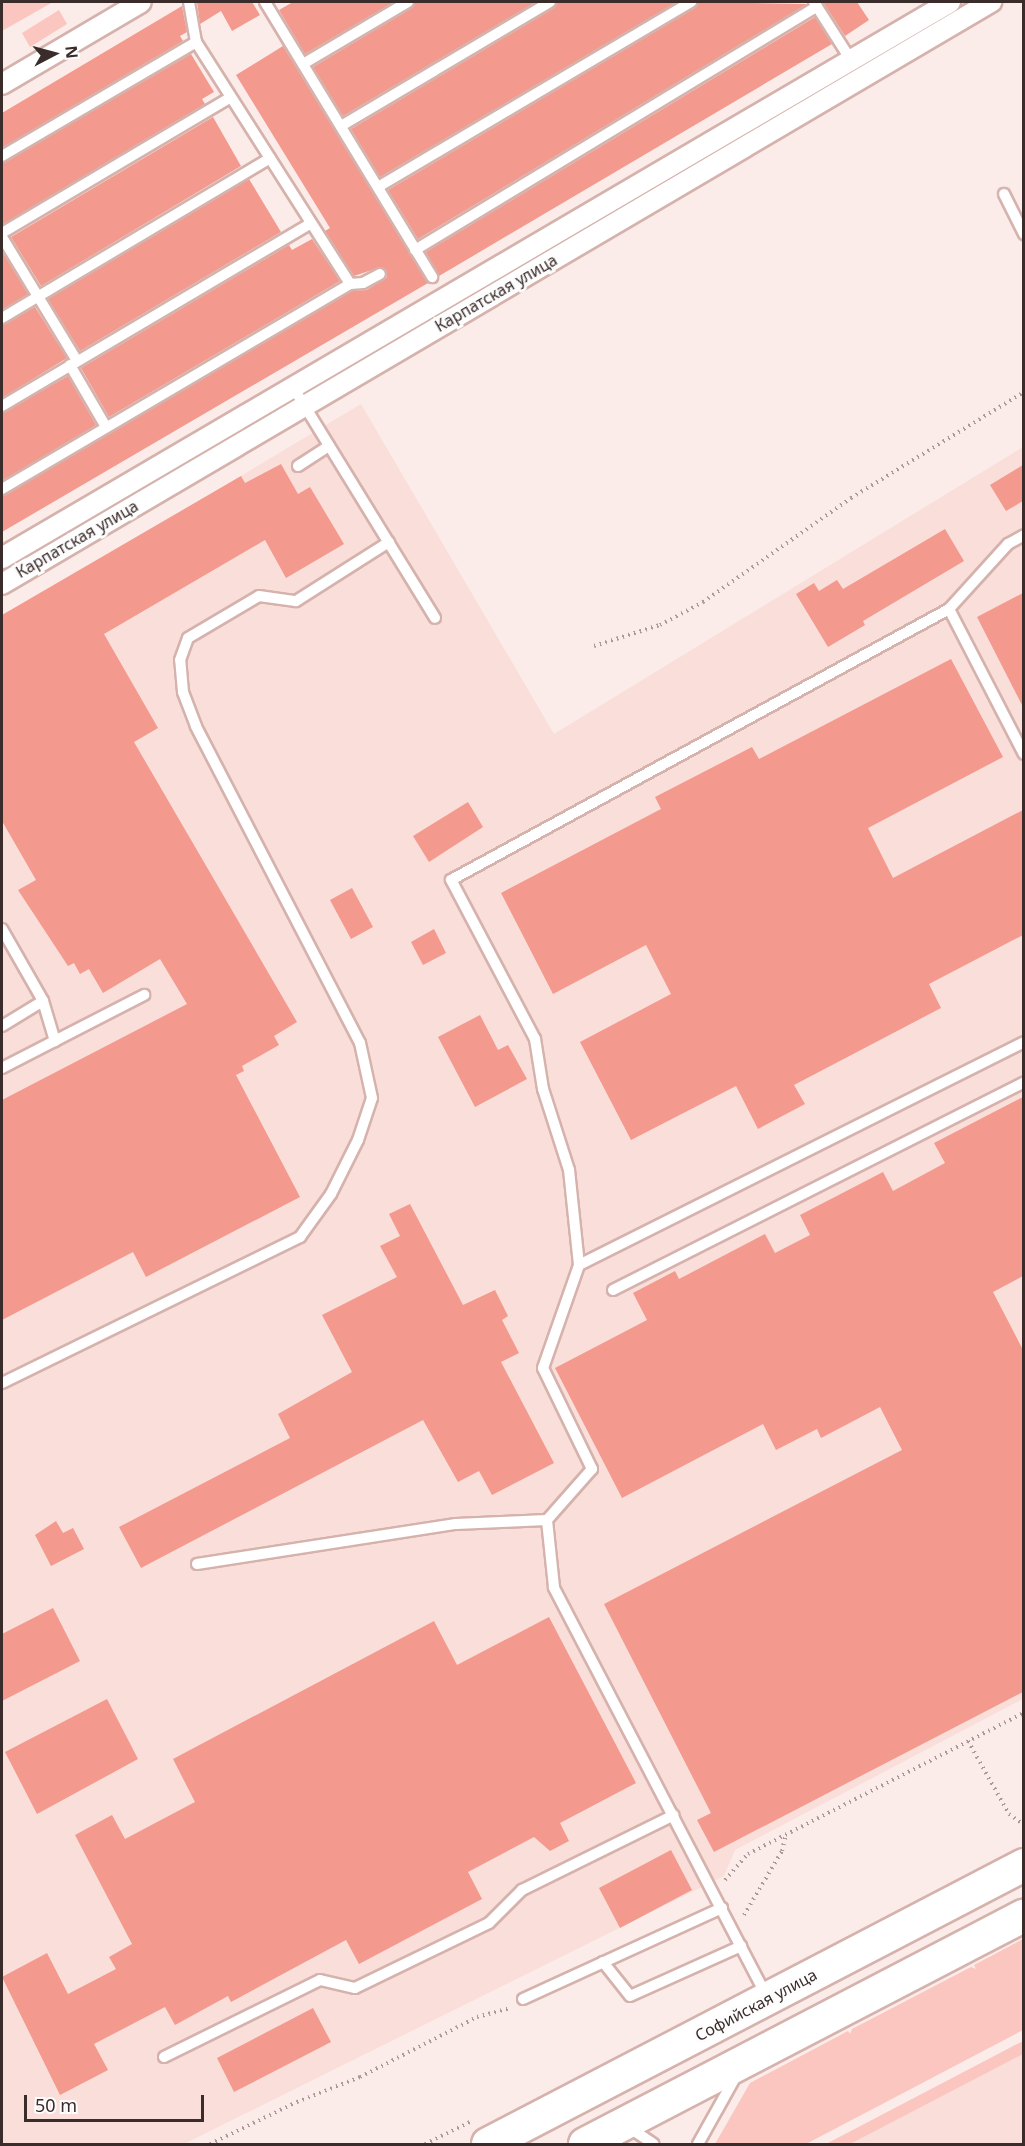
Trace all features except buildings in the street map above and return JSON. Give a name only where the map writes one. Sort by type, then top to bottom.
[{"type":"main road","name":"Софийская улица","points":[[489,2145],[1023,1865]]},
{"type":"main road","points":[[585,2145],[1023,1915]]},
{"type":"street","points":[[2,83],[141,2]]},
{"type":"street","name":"Карпатская улица","points":[[2,558],[948,2]]},
{"type":"street","name":"Карпатская улица","points":[[2,584],[991,2]]},
{"type":"lane","points":[[189,2],[196,42],[350,284]]},
{"type":"lane","points":[[267,2],[432,277]]},
{"type":"lane","points":[[303,64],[408,2]]},
{"type":"lane","points":[[340,126],[550,2]]},
{"type":"lane","points":[[378,187],[691,2]]},
{"type":"lane","points":[[415,249],[816,4],[851,60]]},
{"type":"lane","points":[[2,156],[196,42]]},
{"type":"lane","points":[[106,427],[38,296],[2,235],[231,97]]},
{"type":"lane","points":[[2,318],[270,158]]},
{"type":"lane","points":[[1004,194],[1023,234]]},
{"type":"lane","points":[[2,406],[311,223]]},
{"type":"lane","points":[[2,489],[350,284],[363,283],[380,274]]},
{"type":"lane","points":[[292,387],[435,618]]},
{"type":"lane","points":[[298,466],[329,446]]},
{"type":"lane","points":[[197,1564],[456,1524],[547,1520],[591,1469],[543,1368],[579,1265],[569,1170],[543,1089],[535,1039],[451,880],[949,609],[1008,544],[1023,535]]},
{"type":"lane","points":[[2,1383],[300,1238],[331,1194],[358,1140],[372,1098],[360,1043],[196,726],[183,692],[180,660],[188,638],[259,596],[296,601],[389,542]]},
{"type":"lane","points":[[949,609],[1023,754]]},
{"type":"lane","points":[[2,929],[43,1001],[55,1041]]},
{"type":"lane","points":[[2,1068],[144,995]]},
{"type":"lane","points":[[2,1026],[43,1001]]},
{"type":"lane","points":[[579,1265],[1023,1042]]},
{"type":"lane","points":[[613,1290],[1023,1082]]},
{"type":"lane","points":[[547,1520],[554,1587],[768,1998]]},
{"type":"lane","points":[[164,2057],[320,1980],[355,1988],[489,1923],[522,1890],[674,1815]]},
{"type":"lane","points":[[523,1999],[722,1908]]},
{"type":"lane","points":[[603,1962],[630,1996],[741,1946]]},
{"type":"lane","points":[[698,2145],[746,2060]]},
{"type":"lane","points":[[624,2124],[654,2145]]},
{"type":"path","points":[[594,646],[660,625],[703,602],[851,498],[1023,392]]},
{"type":"path","points":[[712,1888],[729,1877],[748,1854],[1023,1713]]},
{"type":"path","points":[[968,1742],[1009,1814],[1023,1825]]},
{"type":"path","points":[[734,1932],[782,1851],[787,1834]]},
{"type":"path","points":[[210,2145],[297,2102],[360,2078],[477,2017],[506,2011],[523,1999]]},
{"type":"shaded area","points":[[2,2],[53,2],[2,31]]},
{"type":"shaded area","points":[[59,10],[67,24],[30,47],[22,33]]},
{"type":"shaded area","points":[[361,404],[554,734],[1023,447],[1023,1699],[735,1850],[724,1876],[184,2144],[2,2144],[2,619]]},
{"type":"shaded area","points":[[1023,1939],[1023,2030],[806,2144],[715,2144],[750,2083],[848,2031],[850,2034],[852,2029],[971,1967],[976,1969],[974,1965]]},
{"type":"shaded area","points":[[1023,2041],[1023,2054],[850,2144],[826,2144]]},
{"type":"shaded area","points":[[1023,2048],[1023,2144],[834,2144]]}]
